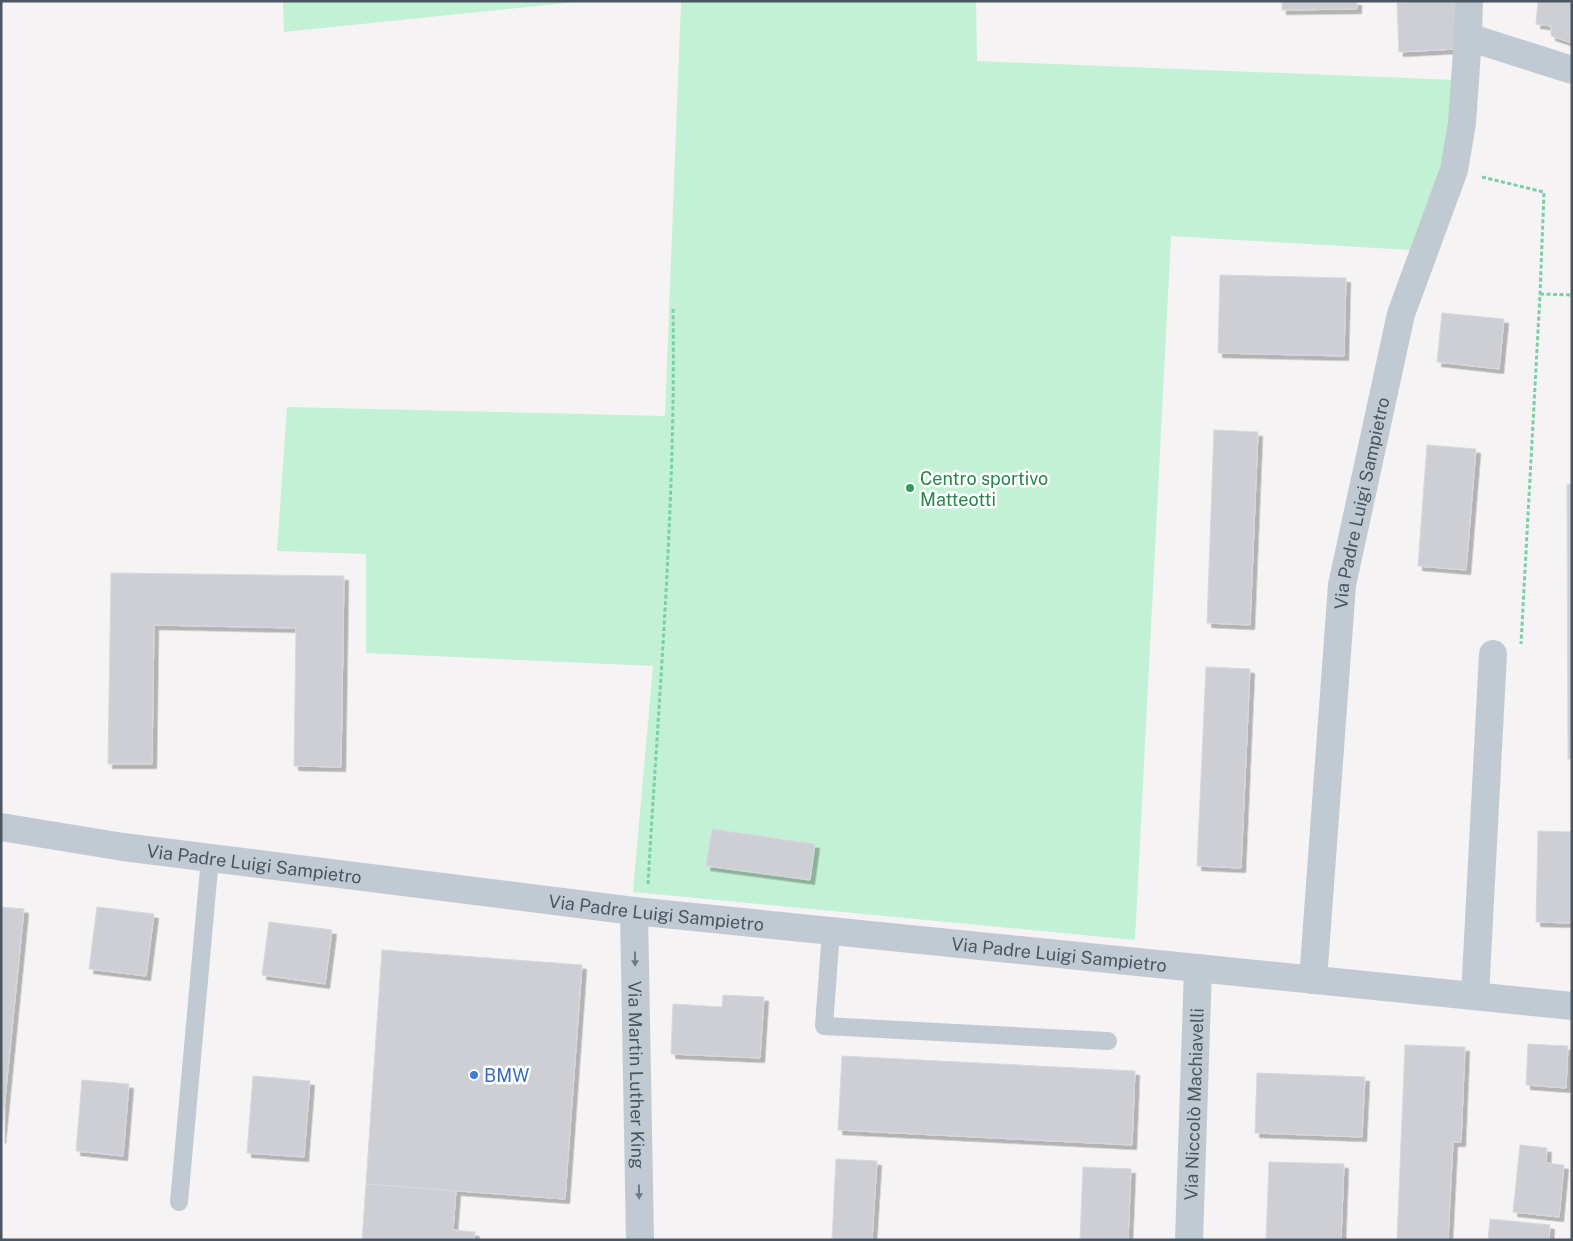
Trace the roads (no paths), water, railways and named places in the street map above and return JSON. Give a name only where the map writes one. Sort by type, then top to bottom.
[{"type":"street","name":"Via Padre Luigi Sampietro","points":[[1314,980],[1342,585],[1401,314],[1454,170],[1462,123],[1469,1]]},
{"type":"street","points":[[1468,37],[1572,70]]},
{"type":"street","points":[[1475,996],[1493,654]]},
{"type":"street","name":"Via Padre Luigi Sampietro","points":[[1,827],[123,847],[634,911],[1572,1006]]},
{"type":"street","name":"Via Martin Luther King","points":[[634,911],[640,1240]]},
{"type":"street","name":"Via Niccolò Machiavelli","points":[[1189,1240],[1198,968]]},
{"type":"lane","points":[[179,1202],[210,858]]},
{"type":"lane","points":[[831,931],[824,1026],[1108,1041]]},
{"type":"place","name":"Centro sportivo Matteotti","points":[[910,488]]},
{"type":"place","name":"BMW","points":[[474,1075]]}]
